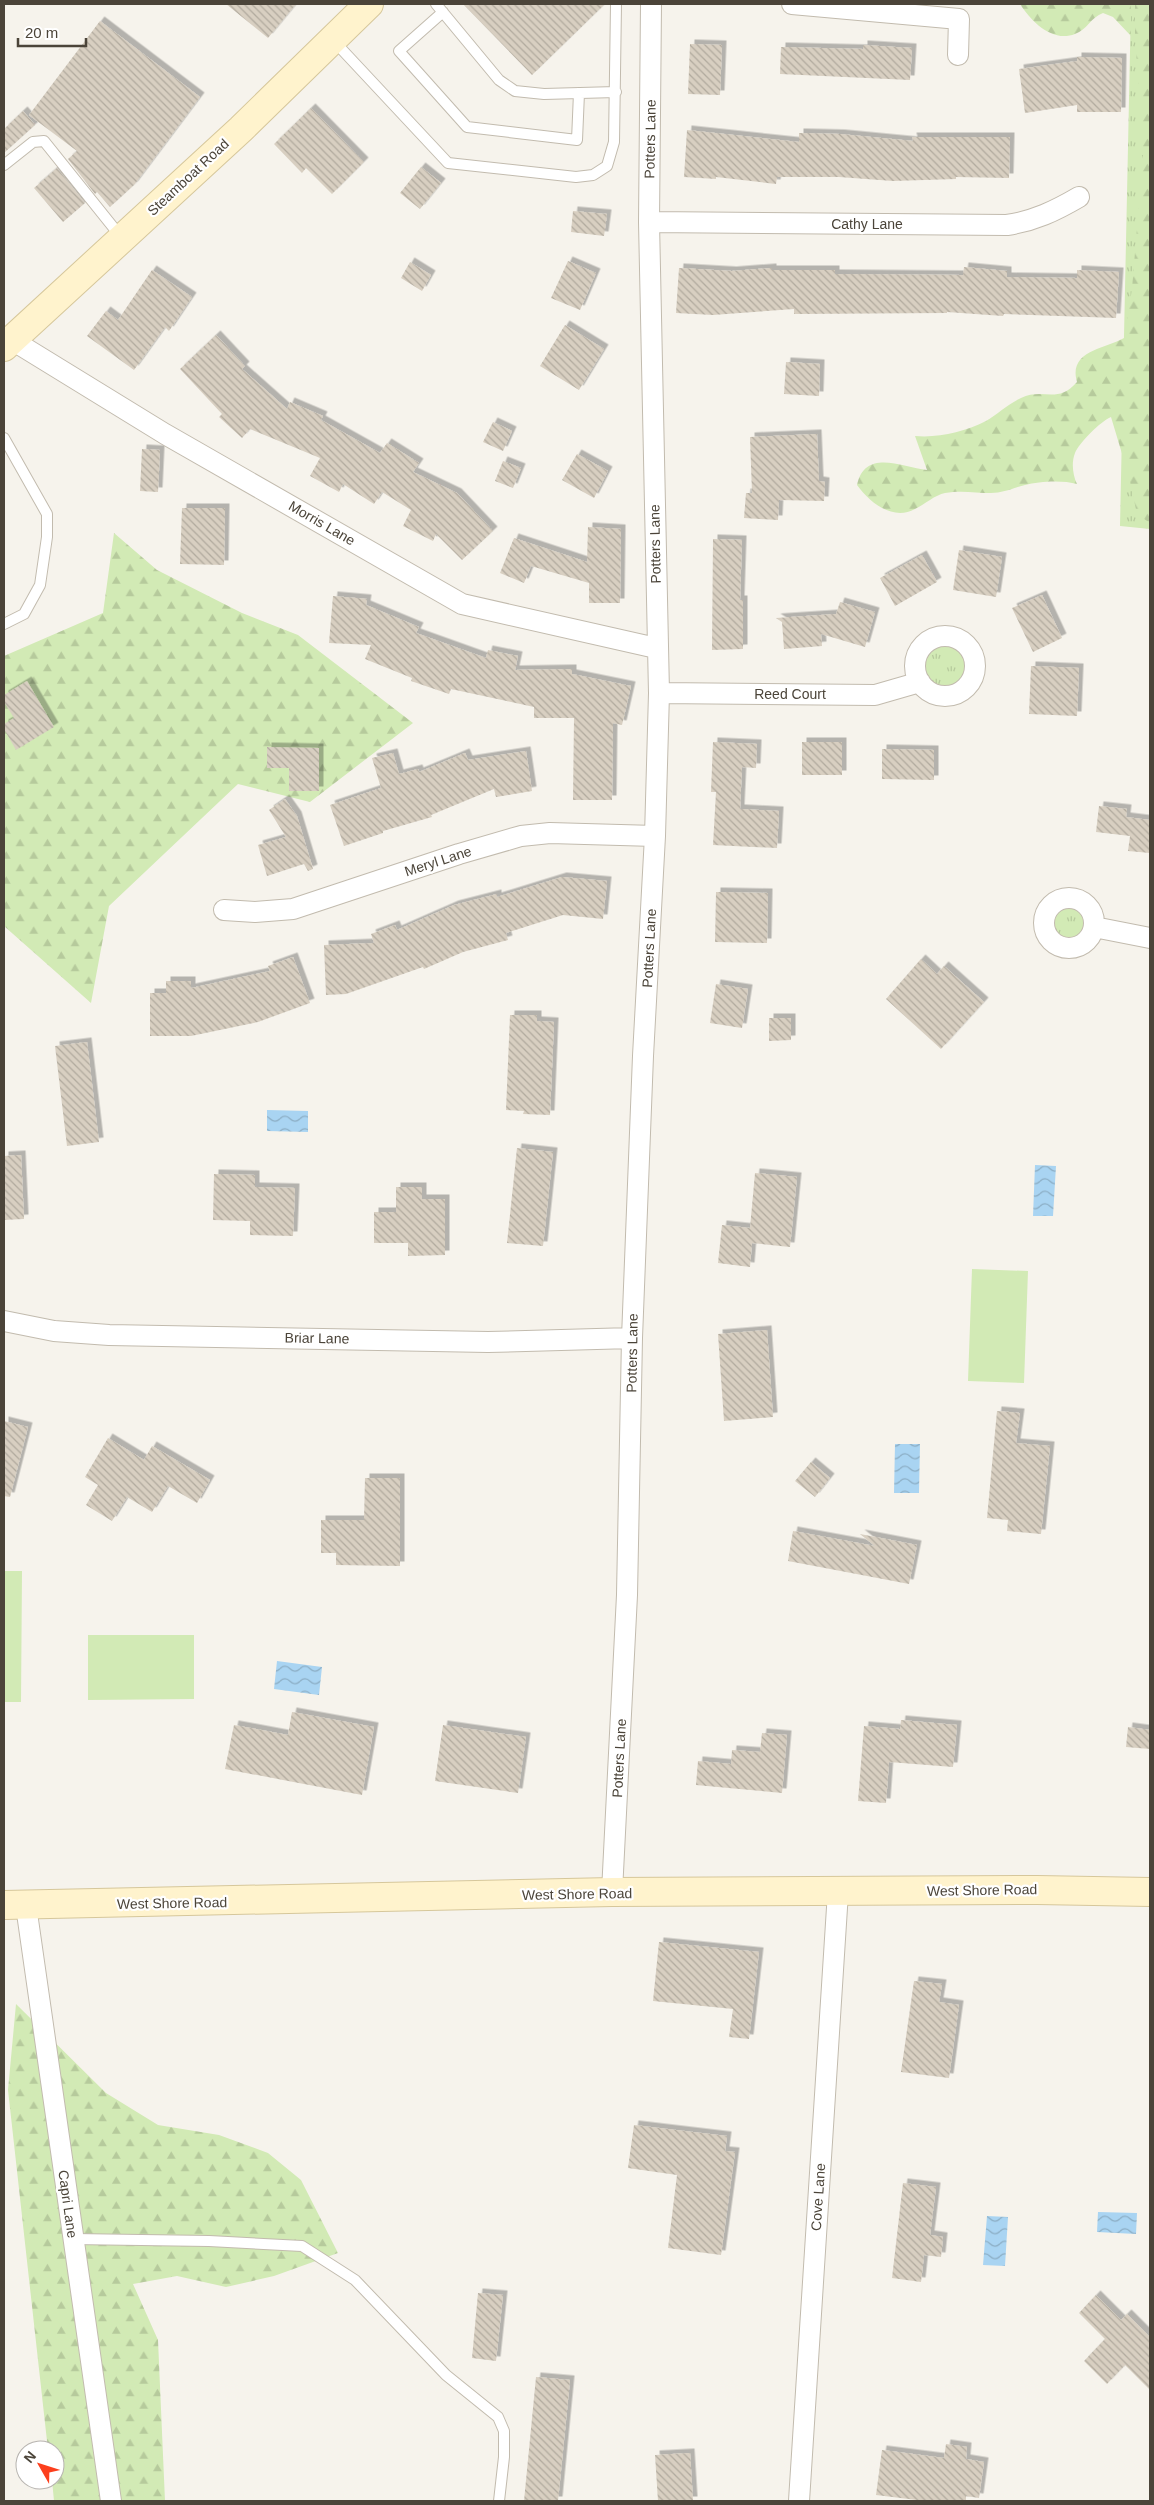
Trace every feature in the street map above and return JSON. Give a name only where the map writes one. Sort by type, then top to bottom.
[{"type":"main road","name":"Steamboat Road","points":[[8,340],[122,239],[240,129],[369,4]]},
{"type":"main road","name":"West Shore Road","points":[[15,1906],[612,1892],[1027,1890],[1150,1892]]},
{"type":"street","name":"Potters Lane","points":[[612,1892],[627,1595],[632,1338],[642,1071],[655,836],[659,693],[656,648],[649,222],[651,4]]},
{"type":"street","points":[[792,4],[959,19],[958,55]]},
{"type":"street","name":"Cathy Lane","points":[[649,222],[1007,225],[1027,222],[1044,216],[1079,197]]},
{"type":"street","name":"Morris Lane","points":[[8,340],[165,434],[462,604],[656,648]]},
{"type":"street","name":"Reed Court","points":[[659,693],[875,695],[920,682]]},
{"type":"street","name":"Meryl Lane","points":[[224,910],[255,912],[293,909],[459,854],[521,836],[550,833],[655,836]]},
{"type":"street","points":[[1094,927],[1150,938]]},
{"type":"street","name":"Briar Lane","points":[[4,1321],[54,1331],[109,1335],[488,1342],[632,1338]]},
{"type":"street","name":"Cove Lane","points":[[800,2501],[838,1892]]},
{"type":"street","name":"Capri Lane","points":[[15,1906],[73,2239],[111,2501]]},
{"type":"lane","points":[[436,4],[499,80],[515,90],[544,94],[616,92]]},
{"type":"lane","points":[[332,40],[448,163],[576,177],[593,175],[607,166],[614,142],[616,4]]},
{"type":"lane","points":[[443,12],[399,51],[467,126],[577,140],[579,93]]},
{"type":"lane","points":[[4,165],[33,142],[44,141],[122,239]]},
{"type":"lane","points":[[4,438],[47,514],[47,537],[40,585],[24,614],[4,624]]},
{"type":"lane","points":[[73,2239],[302,2246],[355,2280],[446,2375],[498,2418],[504,2431],[504,2458],[500,2501]]},
{"type":"green space","points":[[1020,4],[1131,4],[1131,36],[1113,17],[1103,13],[1095,17],[1083,30],[1075,34],[1058,36],[1043,29]]},
{"type":"green space","points":[[1131,4],[1150,4],[1150,529],[1120,526]]},
{"type":"green space","points":[[1135,4],[1150,4],[1150,523],[1137,514],[1129,477],[1111,417],[1091,433],[1075,453],[1073,469],[1077,484],[1044,482],[995,493],[951,492],[938,496],[915,509],[898,513],[875,504],[857,485],[861,474],[868,467],[876,463],[886,462],[927,470],[915,436],[942,435],[960,431],[986,421],[1012,403],[1029,395],[1063,393],[1077,382],[1076,372],[1078,364],[1083,357],[1090,352],[1124,338],[1132,289],[1143,154],[1135,36]]},
{"type":"green space","points":[[114,533],[157,570],[242,613],[298,635],[413,723],[310,802],[238,784],[109,906],[91,1003],[4,926],[4,656],[103,613]]},
{"type":"green space","points":[[945,645],[960,651],[966,666],[960,681],[945,687],[930,681],[924,666],[930,651]]},
{"type":"green space","points":[[1068,903],[1083,909],[1089,924],[1083,939],[1068,945],[1053,939],[1047,924],[1053,909]]},
{"type":"green space","points":[[972,1269],[1028,1271],[1024,1383],[968,1381]]},
{"type":"green space","points":[[4,1571],[22,1571],[21,1702],[4,1702]]},
{"type":"green space","points":[[88,1635],[194,1635],[194,1699],[88,1700]]},
{"type":"green space","points":[[16,2004],[106,2093],[158,2125],[219,2135],[268,2153],[301,2180],[338,2253],[274,2276],[226,2287],[177,2276],[133,2284],[158,2340],[165,2501],[54,2501],[53,2490],[65,2490],[65,2440],[47,2440],[8,2090]]},
{"type":"water","points":[[267,1110],[308,1111],[308,1132],[267,1131]]},
{"type":"water","points":[[1035,1165],[1056,1166],[1053,1216],[1033,1216]]},
{"type":"water","points":[[895,1444],[920,1444],[919,1493],[894,1493]]},
{"type":"water","points":[[277,1661],[322,1667],[319,1695],[274,1689]]},
{"type":"water","points":[[1098,2212],[1137,2213],[1136,2234],[1097,2232]]},
{"type":"water","points":[[987,2216],[1008,2217],[1005,2266],[983,2265]]},
{"type":"building","points":[[226,4],[296,4],[268,38]]},
{"type":"building","points":[[463,4],[605,4],[532,75]]},
{"type":"building","points":[[100,21],[200,97],[134,185],[110,207],[97,192],[95,194],[68,159],[77,151],[29,115]]},
{"type":"building","points":[[690,44],[722,45],[720,95],[688,94]]},
{"type":"building","points":[[863,45],[912,48],[910,80],[780,74],[781,47],[863,49]]},
{"type":"building","points":[[1077,57],[1122,58],[1121,112],[1077,112],[1077,105],[1025,113],[1019,69],[1077,61]]},
{"type":"building","points":[[311,108],[364,162],[332,194],[306,168],[302,173],[274,144]]},
{"type":"building","points":[[23,111],[35,125],[4,153],[4,129]]},
{"type":"building","points":[[687,130],[799,142],[799,133],[840,134],[913,141],[912,137],[1010,137],[1009,178],[956,177],[956,179],[893,181],[839,177],[777,177],[776,184],[716,177],[716,179],[684,177]]},
{"type":"building","points":[[421,167],[441,183],[420,209],[400,193]]},
{"type":"building","points":[[57,168],[85,203],[63,222],[34,188]]},
{"type":"building","points":[[573,211],[607,214],[604,236],[571,232]]},
{"type":"building","points":[[568,261],[596,273],[580,310],[551,298]]},
{"type":"building","points":[[410,262],[431,275],[422,291],[401,278]]},
{"type":"building","points":[[964,267],[1007,271],[1007,277],[1077,278],[1077,270],[1119,272],[1116,318],[1004,314],[1003,316],[947,312],[794,314],[794,309],[713,315],[676,313],[679,268],[732,271],[772,268],[772,270],[835,270],[835,274],[963,275]]},
{"type":"building","points":[[152,270],[192,297],[169,331],[165,327],[134,370],[87,336],[106,311],[118,320]]},
{"type":"building","points":[[565,325],[604,349],[579,390],[540,366]]},
{"type":"building","points":[[216,335],[245,366],[242,369],[287,409],[290,402],[323,416],[321,420],[380,453],[387,443],[419,463],[413,472],[457,493],[493,531],[462,560],[436,534],[433,541],[403,526],[411,510],[382,492],[374,504],[343,484],[339,492],[310,476],[320,458],[250,429],[242,438],[219,417],[222,414],[180,369]]},
{"type":"building","points":[[786,362],[820,364],[819,396],[784,394]]},
{"type":"building","points":[[493,422],[512,431],[503,451],[483,442]]},
{"type":"building","points":[[817,434],[819,481],[825,482],[824,501],[779,500],[778,520],[744,518],[746,493],[752,493],[750,437]]},
{"type":"building","points":[[142,449],[160,450],[158,492],[140,491]]},
{"type":"building","points":[[577,454],[608,471],[594,498],[562,480]]},
{"type":"building","points":[[503,461],[521,468],[513,488],[495,481]]},
{"type":"building","points":[[182,508],[225,508],[224,565],[180,564]]},
{"type":"building","points":[[588,527],[621,529],[620,603],[589,603],[589,583],[531,566],[524,583],[500,573],[514,538],[587,562]]},
{"type":"building","points":[[713,539],[742,540],[740,600],[743,600],[743,649],[712,650]]},
{"type":"building","points":[[959,550],[1002,557],[996,597],[953,590]]},
{"type":"building","points":[[922,555],[937,582],[895,606],[880,578]]},
{"type":"building","points":[[1042,595],[1062,638],[1033,652],[1012,608]]},
{"type":"building","points":[[333,596],[367,599],[366,605],[419,627],[416,633],[486,658],[488,650],[518,656],[515,670],[572,669],[572,674],[631,686],[622,725],[613,723],[612,800],[573,800],[574,718],[534,718],[534,707],[451,689],[449,694],[411,681],[412,678],[365,659],[371,645],[329,643]]},
{"type":"building","points":[[840,602],[875,612],[865,647],[821,634],[822,646],[784,649],[782,622],[776,618],[836,614]]},
{"type":"building","points":[[1031,666],[1079,668],[1077,716],[1029,714]]},
{"type":"building","points":[[27,681],[54,727],[16,750],[4,729],[4,724],[14,718],[4,702],[4,695]]},
{"type":"building","points":[[713,742],[757,744],[756,768],[742,767],[740,809],[779,811],[777,848],[713,845],[716,792],[711,792]]},
{"type":"building","points":[[802,742],[842,742],[842,775],[802,775]]},
{"type":"building","points":[[267,747],[319,748],[319,791],[289,791],[289,768],[267,768]]},
{"type":"building","points":[[882,749],[934,750],[934,780],[882,779]]},
{"type":"building","points":[[526,751],[532,791],[496,797],[494,789],[431,815],[432,817],[383,831],[383,833],[344,846],[330,805],[381,788],[372,758],[393,753],[399,774],[418,769],[419,772],[465,753],[468,760]]},
{"type":"building","points":[[285,799],[297,816],[313,869],[308,871],[304,864],[267,876],[258,845],[286,837],[269,810]]},
{"type":"building","points":[[1099,806],[1127,809],[1126,817],[1150,820],[1150,853],[1128,851],[1130,836],[1096,832]]},
{"type":"building","points":[[562,877],[607,881],[603,919],[563,915],[506,933],[508,940],[463,952],[424,969],[423,967],[346,994],[326,995],[324,945],[374,943],[371,934],[395,925],[397,930],[454,905],[497,894],[497,897]]},
{"type":"building","points":[[716,892],[768,893],[767,943],[715,942]]},
{"type":"building","points":[[293,957],[310,1003],[258,1022],[191,1036],[150,1036],[150,993],[166,993],[166,981],[191,981],[191,988],[270,971],[268,966]]},
{"type":"building","points":[[921,959],[937,974],[944,966],[984,1002],[941,1049],[886,999]]},
{"type":"building","points":[[716,984],[748,989],[742,1028],[710,1023]]},
{"type":"building","points":[[510,1015],[537,1015],[537,1021],[554,1022],[550,1115],[523,1114],[524,1111],[506,1110]]},
{"type":"building","points":[[769,1018],[791,1018],[791,1040],[769,1041]]},
{"type":"building","points":[[87,1042],[99,1142],[67,1146],[55,1046]]},
{"type":"building","points":[[517,1148],[553,1152],[543,1246],[507,1243]]},
{"type":"building","points":[[21,1155],[24,1219],[4,1220],[4,1156]]},
{"type":"building","points":[[755,1173],[797,1177],[790,1247],[752,1243],[750,1267],[718,1263],[722,1225],[750,1228]]},
{"type":"building","points":[[214,1174],[255,1175],[255,1187],[295,1188],[293,1236],[250,1235],[250,1221],[213,1220]]},
{"type":"building","points":[[396,1187],[422,1187],[422,1199],[445,1199],[445,1255],[408,1256],[408,1243],[374,1243],[374,1212],[396,1212]]},
{"type":"building","points":[[767,1330],[773,1417],[724,1421],[718,1334]]},
{"type":"building","points":[[997,1411],[1020,1413],[1016,1443],[1050,1446],[1041,1534],[1007,1531],[1008,1520],[987,1518]]},
{"type":"building","points":[[4,1421],[28,1427],[10,1497],[4,1496]]},
{"type":"building","points":[[108,1438],[144,1460],[152,1446],[210,1480],[197,1503],[168,1486],[152,1512],[127,1497],[112,1521],[86,1505],[98,1485],[85,1477]]},
{"type":"building","points":[[811,1462],[830,1478],[815,1497],[795,1481]]},
{"type":"building","points":[[365,1478],[400,1478],[400,1566],[336,1565],[336,1553],[321,1553],[321,1520],[364,1520]]},
{"type":"building","points":[[793,1531],[875,1546],[860,1534],[917,1545],[909,1584],[788,1561]]},
{"type":"building","points":[[292,1712],[374,1727],[362,1795],[225,1769],[234,1725],[288,1735]]},
{"type":"building","points":[[901,1720],[957,1725],[953,1767],[889,1762],[886,1803],[858,1801],[864,1726],[900,1729]]},
{"type":"building","points":[[443,1725],[526,1737],[518,1793],[435,1781]]},
{"type":"building","points":[[1128,1727],[1150,1730],[1150,1749],[1126,1747]]},
{"type":"building","points":[[762,1733],[787,1735],[782,1793],[696,1785],[698,1761],[731,1764],[732,1750],[760,1752]]},
{"type":"building","points":[[659,1942],[759,1952],[749,2039],[729,2037],[733,2009],[653,2001]]},
{"type":"building","points":[[914,1981],[942,1984],[939,2002],[959,2005],[949,2078],[901,2072]]},
{"type":"building","points":[[634,2125],[727,2136],[725,2151],[735,2152],[721,2255],[668,2248],[677,2175],[628,2168]]},
{"type":"building","points":[[903,2183],[936,2187],[930,2235],[943,2237],[941,2257],[924,2255],[921,2282],[892,2278]]},
{"type":"building","points":[[478,2293],[503,2295],[496,2361],[472,2358]]},
{"type":"building","points":[[1096,2295],[1121,2320],[1127,2314],[1150,2337],[1150,2390],[1125,2365],[1107,2384],[1084,2361],[1105,2339],[1079,2313]]},
{"type":"building","points":[[536,2377],[570,2380],[558,2501],[524,2501]]},
{"type":"building","points":[[946,2444],[967,2447],[966,2459],[984,2462],[979,2498],[966,2496],[966,2501],[925,2501],[876,2495],[882,2450],[944,2458]]},
{"type":"building","points":[[690,2453],[693,2501],[658,2501],[655,2455]]}]
